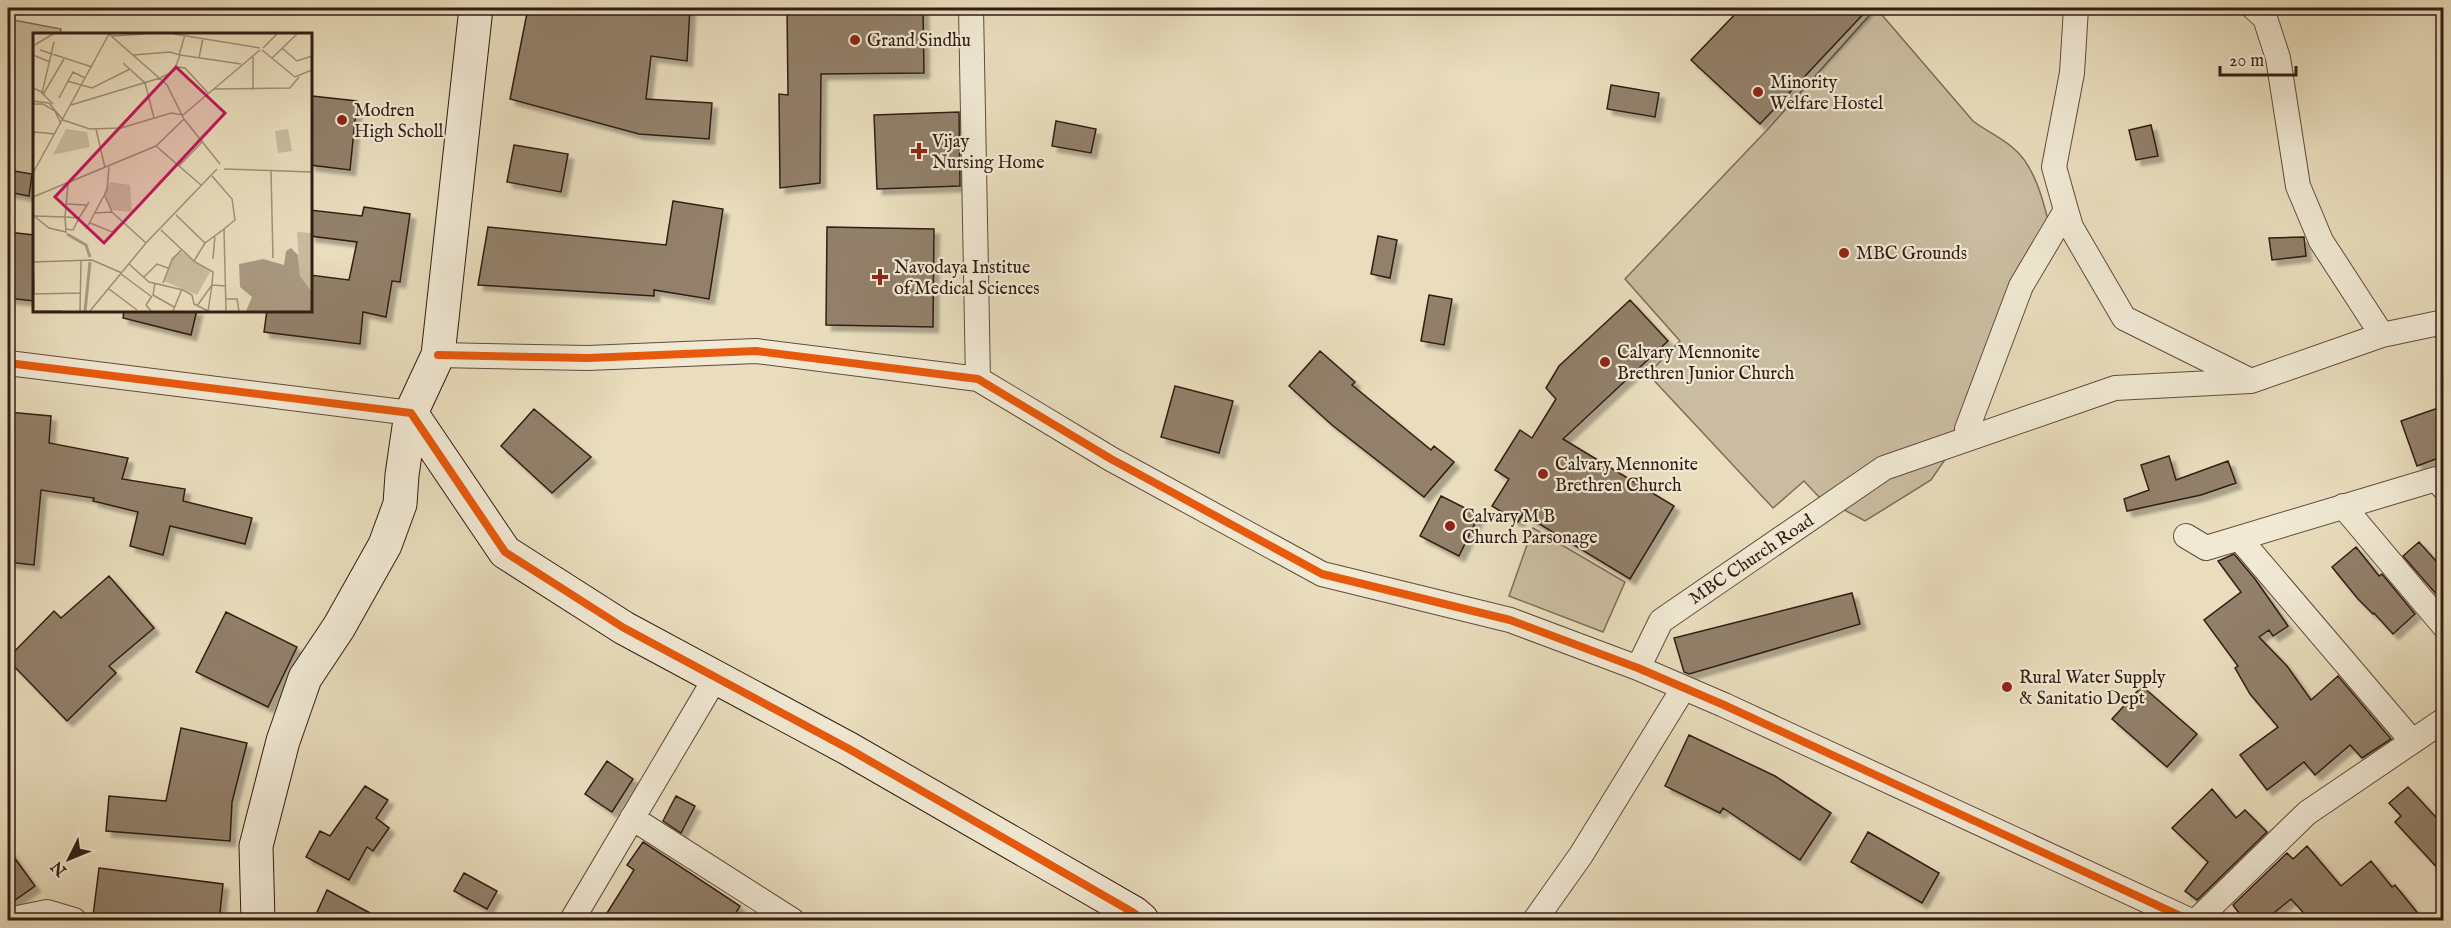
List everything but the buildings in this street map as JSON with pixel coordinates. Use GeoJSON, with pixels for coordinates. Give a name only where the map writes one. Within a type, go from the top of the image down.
{"type":"FeatureCollection","features":[{"type":"Feature","properties":{"kind":"street"},"geometry":{"type":"LineString","coordinates":[[258,921],[256,846],[283,741],[305,678],[339,627],[385,545],[400,504],[411,413],[438,355],[476,8]]}},
{"type":"Feature","properties":{"kind":"street"},"geometry":{"type":"LineString","coordinates":[[971,8],[978,379]]}},
{"type":"Feature","properties":{"kind":"street"},"geometry":{"type":"LineString","coordinates":[[2076,8],[2072,73],[2054,167],[2071,227],[2124,318],[2251,381]]}},
{"type":"Feature","properties":{"kind":"street"},"geometry":{"type":"LineString","coordinates":[[2254,8],[2265,18],[2277,58],[2298,186],[2321,241],[2382,335]]}},
{"type":"Feature","properties":{"kind":"street"},"geometry":{"type":"LineString","coordinates":[[1967,429],[2021,286],[2066,210]]}},
{"type":"Feature","properties":{"kind":"street","name":"MBC Church Road"},"geometry":{"type":"LineString","coordinates":[[1638,668],[1661,621],[1884,468],[2115,388],[2251,381],[2382,335],[2444,322]]}},
{"type":"Feature","properties":{"kind":"street"},"geometry":{"type":"LineString","coordinates":[[438,355],[588,358],[756,351],[978,379],[1111,459],[1322,574],[1510,620],[1638,668],[1777,729],[2189,921]]}},
{"type":"Feature","properties":{"kind":"street"},"geometry":{"type":"LineString","coordinates":[[8,363],[411,413],[505,552],[624,628],[849,749],[1134,913],[1142,921]]}},
{"type":"Feature","properties":{"kind":"street"},"geometry":{"type":"LineString","coordinates":[[2186,536],[2206,548],[2343,506],[2441,481]]}},
{"type":"Feature","properties":{"kind":"street"},"geometry":{"type":"LineString","coordinates":[[2343,506],[2444,626]]}},
{"type":"Feature","properties":{"kind":"street"},"geometry":{"type":"LineString","coordinates":[[2239,538],[2412,741]]}},
{"type":"Feature","properties":{"kind":"street"},"geometry":{"type":"LineString","coordinates":[[572,921],[716,677]]}},
{"type":"Feature","properties":{"kind":"street"},"geometry":{"type":"LineString","coordinates":[[1534,921],[1581,855],[1683,689]]}},
{"type":"Feature","properties":{"kind":"street"},"geometry":{"type":"LineString","coordinates":[[2197,921],[2307,813],[2444,720]]}},
{"type":"Feature","properties":{"kind":"street"},"geometry":{"type":"LineString","coordinates":[[632,818],[792,921]]}},
{"type":"Feature","properties":{"kind":"street"},"geometry":{"type":"LineString","coordinates":[[8,920],[47,912],[74,921]]}},
{"type":"Feature","properties":{"kind":"shaded area","name":"MBC Grounds"},"geometry":{"type":"Polygon","coordinates":[[[1876,8],[1973,121],[2008,144],[2020,155],[2038,186],[2051,232],[1975,416],[1931,480],[1865,521],[1818,496],[1804,481],[1773,508],[1648,374],[1680,341],[1625,279],[1767,130],[1876,8]]]}},
{"type":"Feature","properties":{"kind":"shaded area"},"geometry":{"type":"Polygon","coordinates":[[[8,19],[61,29],[60,33],[33,33],[33,175],[8,170],[8,19]]]}},
{"type":"Feature","properties":{"kind":"shaded area"},"geometry":{"type":"Polygon","coordinates":[[[1533,528],[1625,582],[1603,632],[1509,596],[1533,528]]]}},
{"type":"Feature","properties":{"kind":"cycle path"},"geometry":{"type":"LineString","coordinates":[[438,355],[588,358],[756,351],[978,379],[1111,459],[1322,574],[1510,620],[1638,668],[1724,705],[2189,920]]}},
{"type":"Feature","properties":{"kind":"cycle path"},"geometry":{"type":"LineString","coordinates":[[8,363],[411,413],[505,552],[624,628],[849,749],[1134,913],[1142,920]]}},
{"type":"Feature","properties":{"kind":"place","name":"Grand Sindhu"},"geometry":{"type":"Point","coordinates":[855,40]}},
{"type":"Feature","properties":{"kind":"place","name":"Minority Welfare Hostel"},"geometry":{"type":"Point","coordinates":[1758,92]}},
{"type":"Feature","properties":{"kind":"place","name":"Modren High Scholl"},"geometry":{"type":"Point","coordinates":[342,120]}},
{"type":"Feature","properties":{"kind":"place","name":"Vijay Nursing Home"},"geometry":{"type":"Point","coordinates":[919,151]}},
{"type":"Feature","properties":{"kind":"place","name":"MBC Grounds"},"geometry":{"type":"Point","coordinates":[1844,253]}},
{"type":"Feature","properties":{"kind":"place","name":"Navodaya Institue of Medical Sciences"},"geometry":{"type":"Point","coordinates":[880,277]}},
{"type":"Feature","properties":{"kind":"place","name":"Calvary Mennonite Brethren Junior Church"},"geometry":{"type":"Point","coordinates":[1605,362]}},
{"type":"Feature","properties":{"kind":"place","name":"Calvary Mennonite Brethren Church"},"geometry":{"type":"Point","coordinates":[1543,474]}},
{"type":"Feature","properties":{"kind":"place","name":"Calvary M B Church Parsonage"},"geometry":{"type":"Point","coordinates":[1450,526]}},
{"type":"Feature","properties":{"kind":"place","name":"Rural Water Supply & Sanitatio Dept"},"geometry":{"type":"Point","coordinates":[2007,687]}}]}
